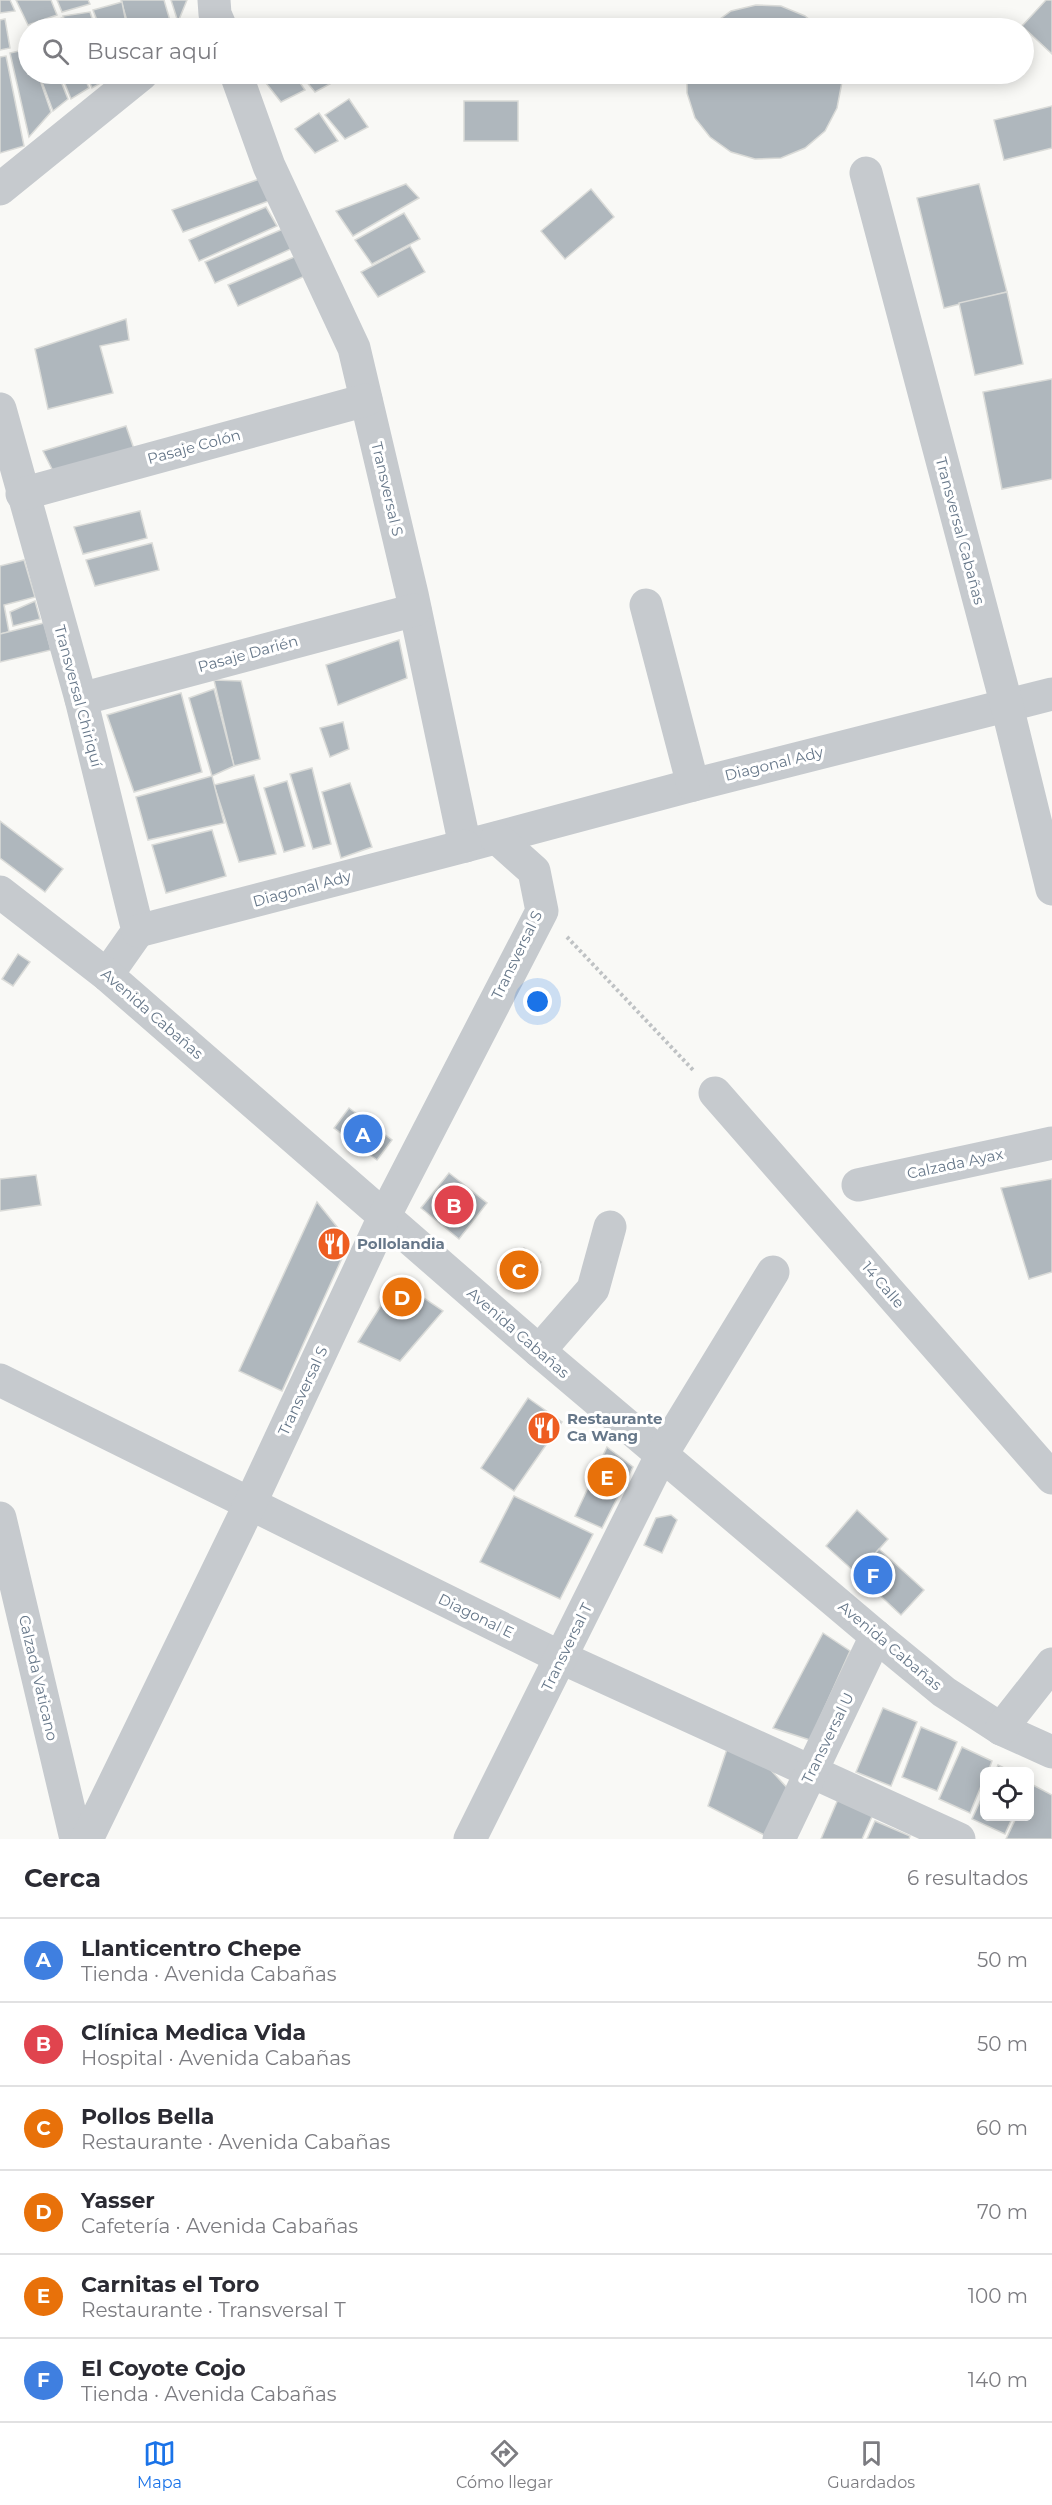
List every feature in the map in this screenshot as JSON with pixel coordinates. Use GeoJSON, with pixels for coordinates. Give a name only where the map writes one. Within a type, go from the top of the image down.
{"type":"FeatureCollection","features":[{"type":"Feature","properties":{"kind":"street"},"geometry":{"type":"LineString","coordinates":[[0,189],[130,84]]}},
{"type":"Feature","properties":{"kind":"street","name":"Transversal S"},"geometry":{"type":"LineString","coordinates":[[240,84],[269,166],[354,348],[415,610],[465,846]]}},
{"type":"Feature","properties":{"kind":"street","name":"Transversal Cabañas"},"geometry":{"type":"LineString","coordinates":[[866,173],[1007,706],[1052,889]]}},
{"type":"Feature","properties":{"kind":"street","name":"Pasaje Colón"},"geometry":{"type":"LineString","coordinates":[[22,494],[366,400]]}},
{"type":"Feature","properties":{"kind":"street","name":"Transversal Chiriquí"},"geometry":{"type":"LineString","coordinates":[[0,409],[81,699],[138,932]]}},
{"type":"Feature","properties":{"kind":"street"},"geometry":{"type":"LineString","coordinates":[[646,605],[693,785]]}},
{"type":"Feature","properties":{"kind":"street","name":"Pasaje Darién"},"geometry":{"type":"LineString","coordinates":[[81,699],[415,610]]}},
{"type":"Feature","properties":{"kind":"street","name":"Diagonal Ady"},"geometry":{"type":"LineString","coordinates":[[497,838],[693,785],[1052,694]]}},
{"type":"Feature","properties":{"kind":"street"},"geometry":{"type":"LineString","coordinates":[[465,846],[497,838]]}},
{"type":"Feature","properties":{"kind":"street","name":"Transversal S"},"geometry":{"type":"LineString","coordinates":[[87,1839],[250,1504],[384,1217],[542,911],[534,872],[497,838]]}},
{"type":"Feature","properties":{"kind":"street","name":"Diagonal Ady"},"geometry":{"type":"LineString","coordinates":[[138,932],[465,846]]}},
{"type":"Feature","properties":{"kind":"street","name":"Avenida Cabañas"},"geometry":{"type":"LineString","coordinates":[[0,892],[107,975],[539,1352],[944,1692],[1001,1729],[1052,1752]]}},
{"type":"Feature","properties":{"kind":"street"},"geometry":{"type":"LineString","coordinates":[[107,975],[138,932]]}},
{"type":"Feature","properties":{"kind":"street","name":"14 Calle"},"geometry":{"type":"LineString","coordinates":[[715,1093],[1052,1478]]}},
{"type":"Feature","properties":{"kind":"street","name":"Calzada Ayax"},"geometry":{"type":"LineString","coordinates":[[858,1185],[1052,1143]]}},
{"type":"Feature","properties":{"kind":"street"},"geometry":{"type":"LineString","coordinates":[[539,1352],[593,1288],[610,1227]]}},
{"type":"Feature","properties":{"kind":"street","name":"Transversal T"},"geometry":{"type":"LineString","coordinates":[[470,1839],[662,1454],[773,1272]]}},
{"type":"Feature","properties":{"kind":"street","name":"Diagonal E"},"geometry":{"type":"LineString","coordinates":[[0,1380],[562,1658],[958,1839]]}},
{"type":"Feature","properties":{"kind":"street","name":"Calzada Vaticano"},"geometry":{"type":"LineString","coordinates":[[0,1518],[76,1839]]}},
{"type":"Feature","properties":{"kind":"street","name":"Transversal U"},"geometry":{"type":"LineString","coordinates":[[779,1839],[876,1636]]}},
{"type":"Feature","properties":{"kind":"street"},"geometry":{"type":"LineString","coordinates":[[1001,1729],[1052,1664]]}},
{"type":"Feature","properties":{"kind":"path"},"geometry":{"type":"LineString","coordinates":[[542,911],[715,1093]]}},
{"type":"Feature","properties":{"kind":"building"},"geometry":{"type":"Polygon","coordinates":[[[0,0],[10,0],[15,11],[0,13],[0,0]]]}},
{"type":"Feature","properties":{"kind":"building"},"geometry":{"type":"Polygon","coordinates":[[[16,0],[51,0],[57,15],[48,18],[25,18],[16,0]]]}},
{"type":"Feature","properties":{"kind":"building"},"geometry":{"type":"Polygon","coordinates":[[[57,0],[88,0],[90,4],[62,12],[57,0]]]}},
{"type":"Feature","properties":{"kind":"building"},"geometry":{"type":"Polygon","coordinates":[[[121,0],[164,0],[169,18],[126,18],[121,0]]]}},
{"type":"Feature","properties":{"kind":"building"},"geometry":{"type":"Polygon","coordinates":[[[171,0],[187,0],[180,18],[177,18],[171,0]]]}},
{"type":"Feature","properties":{"kind":"building"},"geometry":{"type":"Polygon","coordinates":[[[1046,0],[1052,0],[1052,54],[1034,37],[1034,18],[1029,18],[1046,0]]]}},
{"type":"Feature","properties":{"kind":"building"},"geometry":{"type":"Polygon","coordinates":[[[122,2],[125,18],[96,18],[93,10],[122,2]]]}},
{"type":"Feature","properties":{"kind":"building"},"geometry":{"type":"Polygon","coordinates":[[[756,5],[781,6],[807,18],[722,18],[731,11],[756,5]]]}},
{"type":"Feature","properties":{"kind":"building"},"geometry":{"type":"Polygon","coordinates":[[[90,12],[92,18],[64,18],[63,16],[90,12]]]}},
{"type":"Feature","properties":{"kind":"building"},"geometry":{"type":"Polygon","coordinates":[[[5,19],[10,48],[0,50],[0,20],[5,19]]]}},
{"type":"Feature","properties":{"kind":"building"},"geometry":{"type":"Polygon","coordinates":[[[18,51],[18,84],[41,84],[51,112],[29,137],[10,53],[18,51]]]}},
{"type":"Feature","properties":{"kind":"building"},"geometry":{"type":"Polygon","coordinates":[[[6,56],[24,146],[0,153],[0,57],[6,56]]]}},
{"type":"Feature","properties":{"kind":"building"},"geometry":{"type":"Polygon","coordinates":[[[43,84],[62,84],[68,99],[53,111],[43,84]]]}},
{"type":"Feature","properties":{"kind":"building"},"geometry":{"type":"Polygon","coordinates":[[[65,84],[87,84],[89,88],[71,99],[65,84]]]}},
{"type":"Feature","properties":{"kind":"building"},"geometry":{"type":"Polygon","coordinates":[[[267,84],[301,84],[305,90],[281,102],[267,84]]]}},
{"type":"Feature","properties":{"kind":"building"},"geometry":{"type":"Polygon","coordinates":[[[308,84],[330,84],[315,92],[308,84]]]}},
{"type":"Feature","properties":{"kind":"building"},"geometry":{"type":"Polygon","coordinates":[[[687,84],[842,84],[837,108],[825,131],[805,148],[781,158],[755,159],[731,152],[710,137],[695,118],[687,93],[687,84]]]}},
{"type":"Feature","properties":{"kind":"building"},"geometry":{"type":"Polygon","coordinates":[[[349,99],[368,127],[345,139],[325,115],[349,99]]]}},
{"type":"Feature","properties":{"kind":"building"},"geometry":{"type":"Polygon","coordinates":[[[464,101],[518,101],[518,141],[464,141],[464,101]]]}},
{"type":"Feature","properties":{"kind":"building"},"geometry":{"type":"Polygon","coordinates":[[[1052,106],[1052,148],[1004,160],[994,120],[1052,106]]]}},
{"type":"Feature","properties":{"kind":"building"},"geometry":{"type":"Polygon","coordinates":[[[319,113],[338,141],[315,153],[295,129],[319,113]]]}},
{"type":"Feature","properties":{"kind":"building"},"geometry":{"type":"Polygon","coordinates":[[[262,178],[271,200],[183,232],[172,210],[262,178]]]}},
{"type":"Feature","properties":{"kind":"building"},"geometry":{"type":"Polygon","coordinates":[[[406,184],[419,198],[353,236],[336,211],[406,184]]]}},
{"type":"Feature","properties":{"kind":"building"},"geometry":{"type":"Polygon","coordinates":[[[979,184],[1007,292],[944,308],[917,198],[979,184]]]}},
{"type":"Feature","properties":{"kind":"building"},"geometry":{"type":"Polygon","coordinates":[[[591,189],[614,217],[565,259],[541,231],[591,189]]]}},
{"type":"Feature","properties":{"kind":"building"},"geometry":{"type":"Polygon","coordinates":[[[266,207],[277,226],[199,261],[189,240],[266,207]]]}},
{"type":"Feature","properties":{"kind":"building"},"geometry":{"type":"Polygon","coordinates":[[[404,213],[420,239],[372,264],[355,240],[404,213]]]}},
{"type":"Feature","properties":{"kind":"building"},"geometry":{"type":"Polygon","coordinates":[[[283,229],[293,248],[215,283],[205,262],[283,229]]]}},
{"type":"Feature","properties":{"kind":"building"},"geometry":{"type":"Polygon","coordinates":[[[410,246],[425,272],[378,297],[361,272],[410,246]]]}},
{"type":"Feature","properties":{"kind":"building"},"geometry":{"type":"Polygon","coordinates":[[[306,252],[316,271],[238,306],[228,285],[306,252]]]}},
{"type":"Feature","properties":{"kind":"building"},"geometry":{"type":"Polygon","coordinates":[[[1007,292],[1023,364],[975,375],[959,303],[1007,292]]]}},
{"type":"Feature","properties":{"kind":"building"},"geometry":{"type":"Polygon","coordinates":[[[126,319],[129,340],[100,346],[113,393],[48,409],[35,349],[126,319]]]}},
{"type":"Feature","properties":{"kind":"building"},"geometry":{"type":"Polygon","coordinates":[[[1052,379],[1052,479],[1002,489],[983,392],[1052,379]]]}},
{"type":"Feature","properties":{"kind":"building"},"geometry":{"type":"Polygon","coordinates":[[[126,426],[134,449],[54,473],[43,451],[126,426]]]}},
{"type":"Feature","properties":{"kind":"building"},"geometry":{"type":"Polygon","coordinates":[[[140,511],[147,538],[83,554],[74,527],[140,511]]]}},
{"type":"Feature","properties":{"kind":"building"},"geometry":{"type":"Polygon","coordinates":[[[152,543],[159,570],[95,586],[86,560],[152,543]]]}},
{"type":"Feature","properties":{"kind":"building"},"geometry":{"type":"Polygon","coordinates":[[[24,560],[35,597],[4,605],[9,632],[0,634],[0,566],[24,560]]]}},
{"type":"Feature","properties":{"kind":"building"},"geometry":{"type":"Polygon","coordinates":[[[35,601],[40,619],[13,626],[10,612],[35,601]]]}},
{"type":"Feature","properties":{"kind":"building"},"geometry":{"type":"Polygon","coordinates":[[[44,623],[51,650],[0,662],[0,634],[44,623]]]}},
{"type":"Feature","properties":{"kind":"building"},"geometry":{"type":"Polygon","coordinates":[[[399,640],[407,678],[338,705],[326,665],[399,640]]]}},
{"type":"Feature","properties":{"kind":"building"},"geometry":{"type":"Polygon","coordinates":[[[214,680],[241,681],[260,759],[234,766],[214,680]]]}},
{"type":"Feature","properties":{"kind":"building"},"geometry":{"type":"Polygon","coordinates":[[[214,689],[234,766],[212,776],[189,698],[214,689]]]}},
{"type":"Feature","properties":{"kind":"building"},"geometry":{"type":"Polygon","coordinates":[[[181,693],[202,772],[134,792],[107,715],[181,693]]]}},
{"type":"Feature","properties":{"kind":"building"},"geometry":{"type":"Polygon","coordinates":[[[343,722],[349,749],[330,757],[320,728],[343,722]]]}},
{"type":"Feature","properties":{"kind":"building"},"geometry":{"type":"Polygon","coordinates":[[[312,768],[331,844],[313,849],[290,774],[312,768]]]}},
{"type":"Feature","properties":{"kind":"building"},"geometry":{"type":"Polygon","coordinates":[[[254,775],[276,854],[239,862],[214,785],[254,775]]]}},
{"type":"Feature","properties":{"kind":"building"},"geometry":{"type":"Polygon","coordinates":[[[212,776],[224,823],[148,840],[136,797],[212,776]]]}},
{"type":"Feature","properties":{"kind":"building"},"geometry":{"type":"Polygon","coordinates":[[[287,781],[305,846],[284,852],[264,788],[287,781]]]}},
{"type":"Feature","properties":{"kind":"building"},"geometry":{"type":"Polygon","coordinates":[[[350,783],[372,847],[341,858],[322,792],[350,783]]]}},
{"type":"Feature","properties":{"kind":"building"},"geometry":{"type":"Polygon","coordinates":[[[0,821],[63,869],[45,892],[0,858],[0,821]]]}},
{"type":"Feature","properties":{"kind":"building"},"geometry":{"type":"Polygon","coordinates":[[[212,830],[226,876],[166,893],[152,845],[212,830]]]}},
{"type":"Feature","properties":{"kind":"building"},"geometry":{"type":"Polygon","coordinates":[[[18,954],[30,962],[13,986],[2,979],[18,954]]]}},
{"type":"Feature","properties":{"kind":"building"},"geometry":{"type":"Polygon","coordinates":[[[349,1108],[392,1140],[377,1160],[334,1128],[349,1108]]]}},
{"type":"Feature","properties":{"kind":"building"},"geometry":{"type":"Polygon","coordinates":[[[449,1173],[487,1203],[459,1239],[421,1208],[449,1173]]]}},
{"type":"Feature","properties":{"kind":"building"},"geometry":{"type":"Polygon","coordinates":[[[36,1175],[41,1205],[0,1211],[0,1179],[36,1175]]]}},
{"type":"Feature","properties":{"kind":"building"},"geometry":{"type":"Polygon","coordinates":[[[1052,1179],[1052,1272],[1029,1279],[1001,1188],[1052,1179]]]}},
{"type":"Feature","properties":{"kind":"building"},"geometry":{"type":"Polygon","coordinates":[[[317,1202],[342,1233],[343,1256],[282,1391],[239,1371],[317,1202]]]}},
{"type":"Feature","properties":{"kind":"building"},"geometry":{"type":"Polygon","coordinates":[[[524,1248],[541,1262],[514,1292],[498,1277],[524,1248]]]}},
{"type":"Feature","properties":{"kind":"building"},"geometry":{"type":"Polygon","coordinates":[[[394,1285],[406,1286],[443,1311],[400,1361],[358,1342],[394,1285]]]}},
{"type":"Feature","properties":{"kind":"building"},"geometry":{"type":"Polygon","coordinates":[[[528,1398],[562,1422],[514,1491],[481,1468],[528,1398]]]}},
{"type":"Feature","properties":{"kind":"building"},"geometry":{"type":"Polygon","coordinates":[[[607,1447],[633,1467],[602,1528],[575,1516],[607,1447]]]}},
{"type":"Feature","properties":{"kind":"building"},"geometry":{"type":"Polygon","coordinates":[[[514,1496],[593,1534],[560,1599],[480,1562],[514,1496]]]}},
{"type":"Feature","properties":{"kind":"building"},"geometry":{"type":"Polygon","coordinates":[[[857,1510],[888,1539],[857,1574],[826,1546],[857,1510]]]}},
{"type":"Feature","properties":{"kind":"building"},"geometry":{"type":"Polygon","coordinates":[[[671,1515],[677,1520],[662,1553],[644,1545],[656,1518],[671,1515]]]}},
{"type":"Feature","properties":{"kind":"building"},"geometry":{"type":"Polygon","coordinates":[[[879,1549],[924,1590],[901,1615],[857,1574],[879,1549]]]}},
{"type":"Feature","properties":{"kind":"building"},"geometry":{"type":"Polygon","coordinates":[[[823,1633],[850,1651],[810,1740],[773,1728],[823,1633]]]}},
{"type":"Feature","properties":{"kind":"building"},"geometry":{"type":"Polygon","coordinates":[[[883,1708],[917,1722],[891,1786],[856,1772],[883,1708]]]}},
{"type":"Feature","properties":{"kind":"building"},"geometry":{"type":"Polygon","coordinates":[[[921,1727],[957,1742],[937,1791],[902,1777],[921,1727]]]}},
{"type":"Feature","properties":{"kind":"building"},"geometry":{"type":"Polygon","coordinates":[[[962,1747],[992,1761],[990,1767],[980,1767],[980,1789],[970,1813],[939,1799],[962,1747]]]}},
{"type":"Feature","properties":{"kind":"building"},"geometry":{"type":"Polygon","coordinates":[[[727,1749],[769,1768],[789,1790],[768,1837],[708,1806],[727,1749]]]}},
{"type":"Feature","properties":{"kind":"building"},"geometry":{"type":"Polygon","coordinates":[[[1034,1786],[1052,1795],[1052,1839],[1006,1839],[1015,1821],[1034,1821],[1034,1786]]]}},
{"type":"Feature","properties":{"kind":"building"},"geometry":{"type":"Polygon","coordinates":[[[839,1797],[874,1812],[862,1839],[821,1839],[839,1797]]]}},
{"type":"Feature","properties":{"kind":"building"},"geometry":{"type":"Polygon","coordinates":[[[980,1802],[980,1821],[1011,1821],[1005,1834],[972,1819],[980,1802]]]}},
{"type":"Feature","properties":{"kind":"building"},"geometry":{"type":"Polygon","coordinates":[[[875,1821],[910,1836],[909,1839],[867,1839],[875,1821]]]}},
{"type":"Feature","properties":{"kind":"place","name":"Llanticentro Chepe"},"geometry":{"type":"Point","coordinates":[363,1134]}},
{"type":"Feature","properties":{"kind":"place","name":"Clínica Medica Vida"},"geometry":{"type":"Point","coordinates":[454,1205]}},
{"type":"Feature","properties":{"kind":"place","name":"Pollolandia"},"geometry":{"type":"Point","coordinates":[334,1244]}},
{"type":"Feature","properties":{"kind":"place","name":"Pollos Bella"},"geometry":{"type":"Point","coordinates":[519,1270]}},
{"type":"Feature","properties":{"kind":"place","name":"Yasser"},"geometry":{"type":"Point","coordinates":[402,1297]}},
{"type":"Feature","properties":{"kind":"place","name":"Restaurante Ca Wang"},"geometry":{"type":"Point","coordinates":[544,1428]}},
{"type":"Feature","properties":{"kind":"place","name":"Carnitas el Toro"},"geometry":{"type":"Point","coordinates":[607,1477]}},
{"type":"Feature","properties":{"kind":"place","name":"El Coyote Cojo"},"geometry":{"type":"Point","coordinates":[873,1575]}}]}
